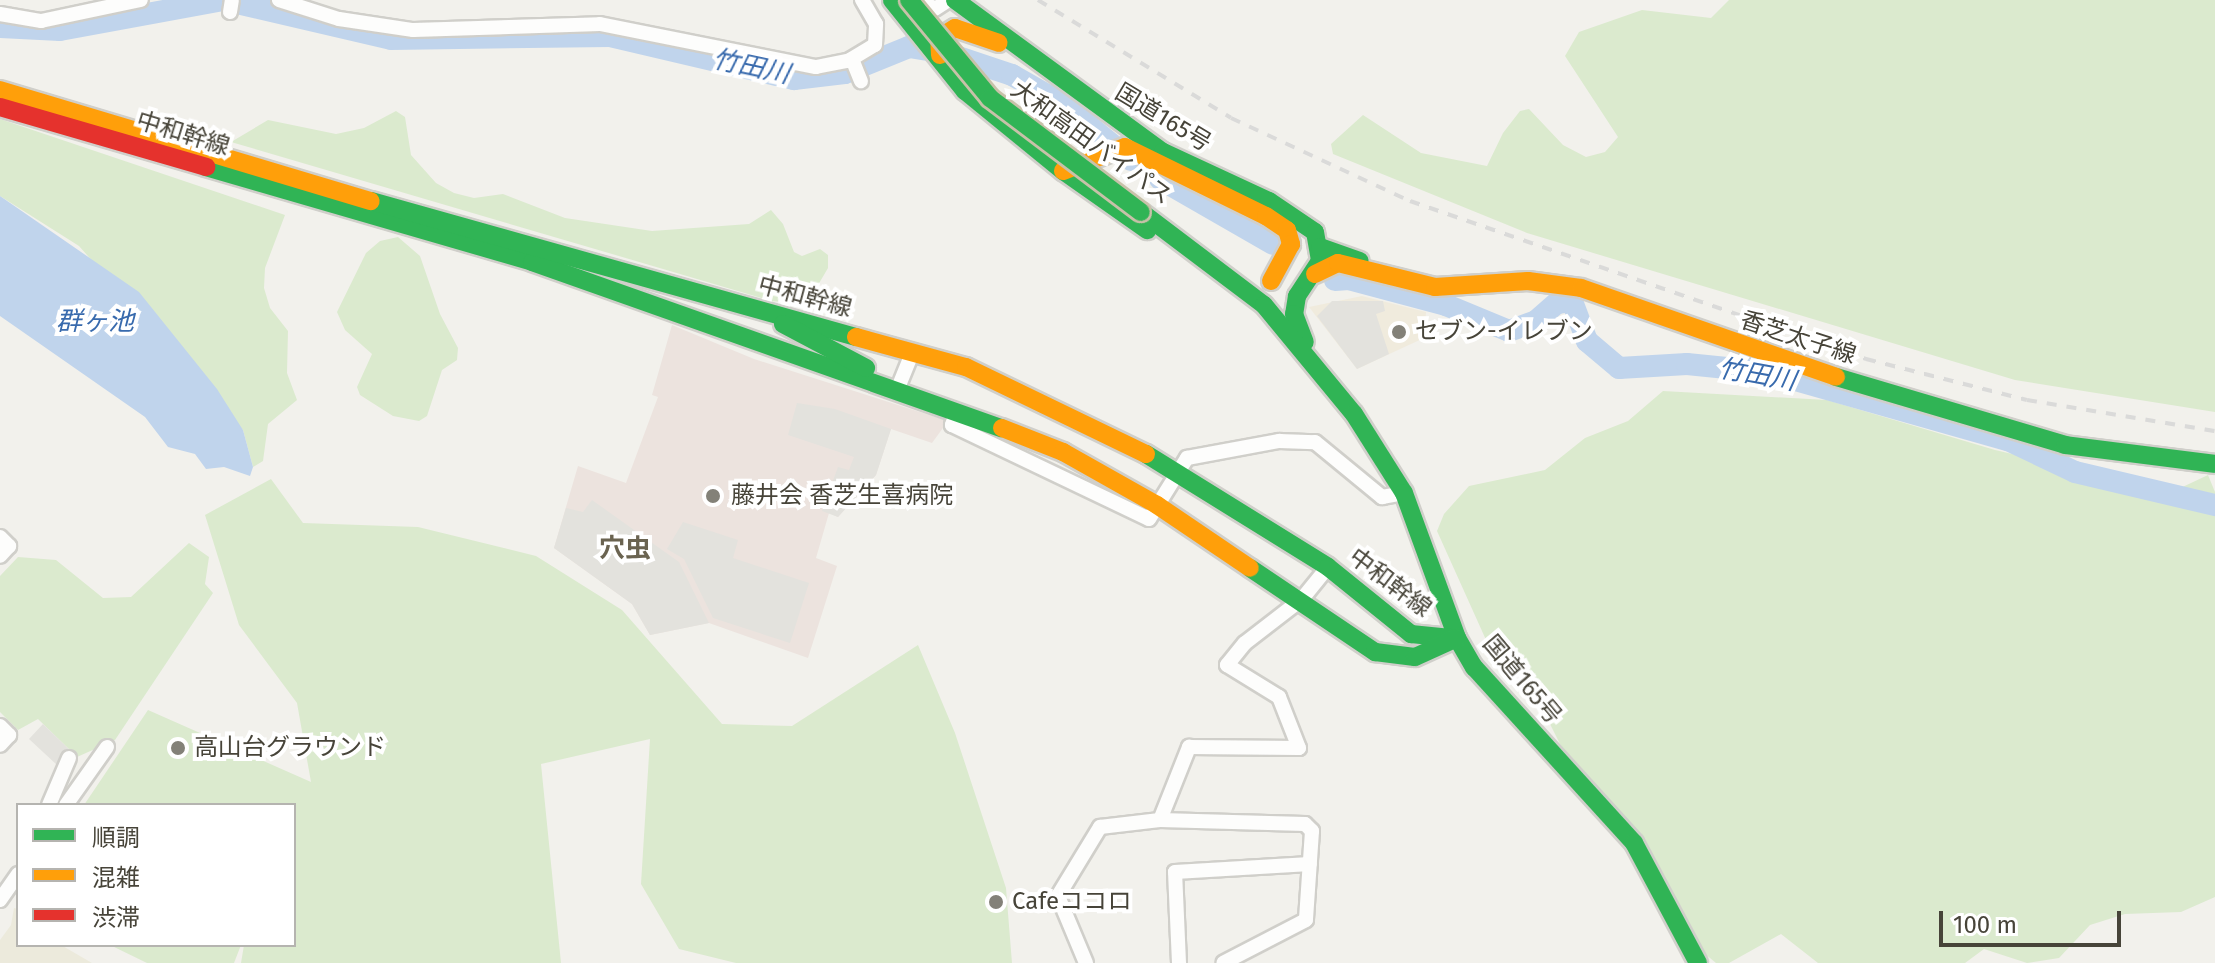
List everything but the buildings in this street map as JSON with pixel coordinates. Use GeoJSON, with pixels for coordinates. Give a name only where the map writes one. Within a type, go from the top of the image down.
{"type":"FeatureCollection","features":[{"type":"Feature","properties":{"kind":"main road","name":"国道165号"},"geometry":{"type":"LineString","coordinates":[[892,0],[943,65],[1005,127],[1225,286],[1317,366]]}},
{"type":"Feature","properties":{"kind":"main road","name":"大和高田バイパス"},"geometry":{"type":"LineString","coordinates":[[909,0],[990,98],[1141,212],[1176,234],[1264,305]]}},
{"type":"Feature","properties":{"kind":"main road","name":"国道165号"},"geometry":{"type":"LineString","coordinates":[[952,0],[1056,69],[1100,110],[1163,152],[1269,201],[1315,232],[1320,247]]}},
{"type":"Feature","properties":{"kind":"main road"},"geometry":{"type":"LineString","coordinates":[[943,65],[939,38],[955,28],[967,30],[999,43],[1100,110]]}},
{"type":"Feature","properties":{"kind":"main road","name":"中和幹線"},"geometry":{"type":"LineString","coordinates":[[0,90],[562,258],[966,367],[1037,398],[1179,470],[1328,567],[1411,634],[1426,639],[1457,638]]}},
{"type":"Feature","properties":{"kind":"main road","name":"中和幹線"},"geometry":{"type":"LineString","coordinates":[[0,107],[532,262],[898,388],[1063,452],[1157,505],[1302,599],[1359,642],[1395,657],[1415,657],[1457,638]]}},
{"type":"Feature","properties":{"kind":"main road"},"geometry":{"type":"LineString","coordinates":[[1063,171],[1117,148],[1287,230],[1288,256],[1271,281]]}},
{"type":"Feature","properties":{"kind":"main road"},"geometry":{"type":"LineString","coordinates":[[1176,234],[1207,247],[1250,280],[1271,281],[1320,247]]}},
{"type":"Feature","properties":{"kind":"main road"},"geometry":{"type":"LineString","coordinates":[[1225,286],[1248,302],[1264,305],[1297,296],[1315,274],[1320,247]]}},
{"type":"Feature","properties":{"kind":"main road","name":"香芝太子線"},"geometry":{"type":"LineString","coordinates":[[1320,247],[1349,253],[1369,268]]}},
{"type":"Feature","properties":{"kind":"main road","name":"香芝太子線"},"geometry":{"type":"LineString","coordinates":[[1315,274],[1338,263],[1369,268],[1435,287],[1528,281],[1581,288],[1811,369],[2065,445],[2215,464]]}},
{"type":"Feature","properties":{"kind":"main road","name":"国道165号"},"geometry":{"type":"LineString","coordinates":[[1297,296],[1298,330],[1317,366]]}},
{"type":"Feature","properties":{"kind":"main road","name":"国道165号"},"geometry":{"type":"LineString","coordinates":[[1264,305],[1317,366],[1404,493],[1457,638],[1502,699],[1634,843],[1662,887],[1698,963]]}},
{"type":"Feature","properties":{"kind":"main road"},"geometry":{"type":"LineString","coordinates":[[755,309],[892,379],[898,388]]}},
{"type":"Feature","properties":{"kind":"street"},"geometry":{"type":"LineString","coordinates":[[0,14],[56,20],[141,0]]}},
{"type":"Feature","properties":{"kind":"street"},"geometry":{"type":"LineString","coordinates":[[279,0],[376,26],[600,24],[801,65],[852,59],[875,45],[878,33],[862,0]]}},
{"type":"Feature","properties":{"kind":"street"},"geometry":{"type":"LineString","coordinates":[[919,0],[935,9],[952,0]]}},
{"type":"Feature","properties":{"kind":"street"},"geometry":{"type":"LineString","coordinates":[[852,59],[861,81]]}},
{"type":"Feature","properties":{"kind":"street"},"geometry":{"type":"LineString","coordinates":[[898,388],[913,351]]}},
{"type":"Feature","properties":{"kind":"street"},"geometry":{"type":"LineString","coordinates":[[1157,505],[1187,458],[1226,449],[1315,442],[1382,497],[1404,493]]}},
{"type":"Feature","properties":{"kind":"street"},"geometry":{"type":"LineString","coordinates":[[0,537],[9,546],[0,556]]}},
{"type":"Feature","properties":{"kind":"street"},"geometry":{"type":"LineString","coordinates":[[1160,820],[1189,747],[1299,748],[1279,697],[1227,665],[1245,643],[1302,599],[1328,567]]}},
{"type":"Feature","properties":{"kind":"street"},"geometry":{"type":"LineString","coordinates":[[0,726],[9,735],[0,745]]}},
{"type":"Feature","properties":{"kind":"street"},"geometry":{"type":"LineString","coordinates":[[67,803],[107,747]]}},
{"type":"Feature","properties":{"kind":"street"},"geometry":{"type":"LineString","coordinates":[[50,803],[69,758]]}},
{"type":"Feature","properties":{"kind":"street"},"geometry":{"type":"LineString","coordinates":[[1086,963],[1058,896],[1100,827],[1160,820],[1305,824],[1312,831],[1302,926],[1223,963]]}},
{"type":"Feature","properties":{"kind":"street"},"geometry":{"type":"LineString","coordinates":[[1179,963],[1175,872],[1310,864]]}},
{"type":"Feature","properties":{"kind":"street"},"geometry":{"type":"LineString","coordinates":[[0,900],[16,877]]}},
{"type":"Feature","properties":{"kind":"shaded area"},"geometry":{"type":"Polygon","coordinates":[[[1362,296],[1426,312],[1424,338],[1357,369],[1309,307],[1362,296]]]}},
{"type":"Feature","properties":{"kind":"shaded area"},"geometry":{"type":"Polygon","coordinates":[[[1332,301],[1383,301],[1385,311],[1376,314],[1389,354],[1357,369],[1317,316],[1332,301]]]}},
{"type":"Feature","properties":{"kind":"shaded area","name":"藤井会 香芝生喜病院"},"geometry":{"type":"Polygon","coordinates":[[[672,325],[754,359],[948,421],[932,443],[891,429],[876,475],[838,517],[829,513],[816,558],[837,566],[808,658],[709,623],[650,635],[632,604],[554,548],[578,466],[626,483],[658,397],[652,395],[672,325]]]}},
{"type":"Feature","properties":{"kind":"shaded area"},"geometry":{"type":"Polygon","coordinates":[[[797,403],[835,409],[891,429],[876,475],[838,517],[822,511],[838,467],[849,470],[854,457],[788,435],[797,403]]]}},
{"type":"Feature","properties":{"kind":"shaded area"},"geometry":{"type":"Polygon","coordinates":[[[592,500],[679,562],[709,623],[650,635],[632,604],[554,548],[566,508],[583,512],[592,500]]]}},
{"type":"Feature","properties":{"kind":"shaded area"},"geometry":{"type":"Polygon","coordinates":[[[683,522],[738,540],[733,558],[809,583],[790,643],[713,618],[684,559],[667,549],[683,522]]]}},
{"type":"Feature","properties":{"kind":"shaded area"},"geometry":{"type":"Polygon","coordinates":[[[43,724],[77,757],[62,781],[55,773],[57,765],[29,739],[43,724]]]}},
{"type":"Feature","properties":{"kind":"shaded area"},"geometry":{"type":"Polygon","coordinates":[[[14,908],[16,947],[64,947],[92,963],[0,963],[0,940],[11,925],[14,908]]]}},
{"type":"Feature","properties":{"kind":"green space"},"geometry":{"type":"Polygon","coordinates":[[[1729,0],[2215,0],[2215,412],[2015,380],[1527,233],[1333,154],[1331,144],[1363,115],[1421,153],[1487,166],[1503,133],[1520,111],[1529,109],[1563,145],[1586,157],[1605,152],[1618,137],[1565,56],[1579,32],[1642,10],[1711,18],[1729,0]]]}},
{"type":"Feature","properties":{"kind":"green space"},"geometry":{"type":"Polygon","coordinates":[[[396,111],[405,117],[411,155],[436,183],[454,193],[474,198],[503,194],[565,218],[652,231],[749,224],[771,210],[783,224],[794,252],[802,256],[820,249],[828,255],[828,268],[811,297],[791,303],[772,301],[231,142],[268,120],[336,134],[364,128],[396,111]]]}},
{"type":"Feature","properties":{"kind":"green space"},"geometry":{"type":"Polygon","coordinates":[[[0,119],[285,215],[265,268],[264,288],[270,308],[288,331],[287,373],[297,400],[268,424],[263,461],[253,467],[243,430],[79,246],[0,196],[0,119]]]}},
{"type":"Feature","properties":{"kind":"green space"},"geometry":{"type":"Polygon","coordinates":[[[398,237],[420,256],[440,314],[458,348],[457,360],[442,370],[427,416],[419,421],[393,416],[360,395],[357,387],[372,354],[345,330],[337,312],[366,253],[380,241],[398,237]]]}},
{"type":"Feature","properties":{"kind":"green space"},"geometry":{"type":"Polygon","coordinates":[[[1663,391],[1827,400],[1995,450],[2174,491],[2208,475],[2215,492],[2215,897],[2181,912],[2125,914],[2090,925],[2059,958],[2027,963],[1984,949],[1965,963],[1818,963],[1781,934],[1729,963],[1716,963],[1704,953],[1564,752],[1532,688],[1491,651],[1437,531],[1444,514],[1469,486],[1545,470],[1585,438],[1628,421],[1663,391]]]}},
{"type":"Feature","properties":{"kind":"green space"},"geometry":{"type":"Polygon","coordinates":[[[271,479],[303,523],[418,527],[536,556],[622,610],[722,724],[792,726],[918,645],[955,733],[1006,888],[1012,963],[736,963],[679,949],[641,884],[650,739],[541,764],[561,963],[241,963],[244,947],[296,947],[296,803],[85,803],[148,710],[311,782],[297,703],[239,625],[205,515],[271,479]]]}},
{"type":"Feature","properties":{"kind":"green space"},"geometry":{"type":"Polygon","coordinates":[[[189,543],[209,557],[205,584],[213,593],[115,740],[77,757],[38,719],[18,730],[0,712],[0,576],[18,557],[56,560],[103,598],[131,597],[189,543]]]}},
{"type":"Feature","properties":{"kind":"green space"},"geometry":{"type":"Polygon","coordinates":[[[114,947],[240,947],[234,963],[147,963],[114,947]]]}},
{"type":"Feature","properties":{"kind":"water","name":"群ヶ池"},"geometry":{"type":"Polygon","coordinates":[[[0,196],[139,292],[217,389],[243,430],[253,467],[250,476],[224,467],[206,469],[195,454],[168,447],[145,417],[0,316],[0,196]]]}},
{"type":"Feature","properties":{"kind":"waterway","name":"竹田川"},"geometry":{"type":"LineString","coordinates":[[0,27],[60,30],[223,0]]}},
{"type":"Feature","properties":{"kind":"waterway","name":"竹田川"},"geometry":{"type":"LineString","coordinates":[[224,0],[391,39],[610,36],[794,79],[845,73],[909,47],[946,53],[1012,75],[1061,103],[1131,160]]}},
{"type":"Feature","properties":{"kind":"waterway","name":"竹田川"},"geometry":{"type":"LineString","coordinates":[[1160,179],[1273,244]]}},
{"type":"Feature","properties":{"kind":"waterway","name":"竹田川"},"geometry":{"type":"LineString","coordinates":[[1335,280],[1349,279],[1446,305],[1509,331],[1536,321],[1557,303],[1572,301],[1587,341],[1619,368],[1687,364],[1767,372],[2008,440],[2075,472],[2215,505]]}},
{"type":"Feature","properties":{"kind":"railway"},"geometry":{"type":"LineString","coordinates":[[1038,0],[1231,118],[1410,201],[1866,359],[2027,400],[2215,431]]}},
{"type":"Feature","properties":{"kind":"traffic: fast"},"geometry":{"type":"LineString","coordinates":[[892,0],[965,91],[1063,171],[1147,230]]}},
{"type":"Feature","properties":{"kind":"traffic: fast"},"geometry":{"type":"LineString","coordinates":[[909,0],[990,98],[1141,212]]}},
{"type":"Feature","properties":{"kind":"traffic: fast"},"geometry":{"type":"LineString","coordinates":[[955,0],[1163,152],[1269,201],[1315,232],[1320,261],[1297,296],[1294,314],[1305,342]]}},
{"type":"Feature","properties":{"kind":"traffic: fast"},"geometry":{"type":"LineString","coordinates":[[206,167],[532,262],[1002,428]]}},
{"type":"Feature","properties":{"kind":"traffic: fast"},"geometry":{"type":"LineString","coordinates":[[371,201],[856,337]]}},
{"type":"Feature","properties":{"kind":"traffic: fast"},"geometry":{"type":"LineString","coordinates":[[1141,212],[1264,305],[1354,414],[1404,493],[1457,638],[1474,667],[1634,843],[1698,963]]}},
{"type":"Feature","properties":{"kind":"traffic: fast"},"geometry":{"type":"LineString","coordinates":[[1320,247],[1360,261]]}},
{"type":"Feature","properties":{"kind":"traffic: fast"},"geometry":{"type":"LineString","coordinates":[[783,324],[866,368]]}},
{"type":"Feature","properties":{"kind":"traffic: fast"},"geometry":{"type":"LineString","coordinates":[[1836,377],[2065,445],[2215,464]]}},
{"type":"Feature","properties":{"kind":"traffic: fast"},"geometry":{"type":"LineString","coordinates":[[1146,454],[1328,567],[1411,634],[1451,638]]}},
{"type":"Feature","properties":{"kind":"traffic: fast"},"geometry":{"type":"LineString","coordinates":[[1250,568],[1375,652],[1415,657],[1457,638]]}},
{"type":"Feature","properties":{"kind":"traffic: slow"},"geometry":{"type":"LineString","coordinates":[[940,55],[939,38],[955,28],[999,43]]}},
{"type":"Feature","properties":{"kind":"traffic: slow"},"geometry":{"type":"LineString","coordinates":[[0,90],[371,201]]}},
{"type":"Feature","properties":{"kind":"traffic: slow"},"geometry":{"type":"LineString","coordinates":[[1063,171],[1125,147],[1266,216],[1287,230],[1291,244],[1271,281]]}},
{"type":"Feature","properties":{"kind":"traffic: slow"},"geometry":{"type":"LineString","coordinates":[[1315,274],[1338,263],[1435,287],[1528,281],[1581,288],[1836,377]]}},
{"type":"Feature","properties":{"kind":"traffic: slow"},"geometry":{"type":"LineString","coordinates":[[856,337],[966,367],[1146,454]]}},
{"type":"Feature","properties":{"kind":"traffic: slow"},"geometry":{"type":"LineString","coordinates":[[1002,428],[1063,452],[1157,505],[1250,568]]}},
{"type":"Feature","properties":{"kind":"traffic: jam"},"geometry":{"type":"LineString","coordinates":[[0,107],[206,167]]}},
{"type":"Feature","properties":{"kind":"place","name":"セブン-イレブン"},"geometry":{"type":"Point","coordinates":[1399,332]}},
{"type":"Feature","properties":{"kind":"place","name":"藤井会 香芝生喜病院"},"geometry":{"type":"Point","coordinates":[713,496]}},
{"type":"Feature","properties":{"kind":"place","name":"高山台グラウンド"},"geometry":{"type":"Point","coordinates":[178,748]}},
{"type":"Feature","properties":{"kind":"place","name":"Cafeココロ"},"geometry":{"type":"Point","coordinates":[996,902]}},
{"type":"Feature","properties":{"kind":"district","name":"穴虫"},"geometry":{"type":"Point","coordinates":[625,549]}}]}
